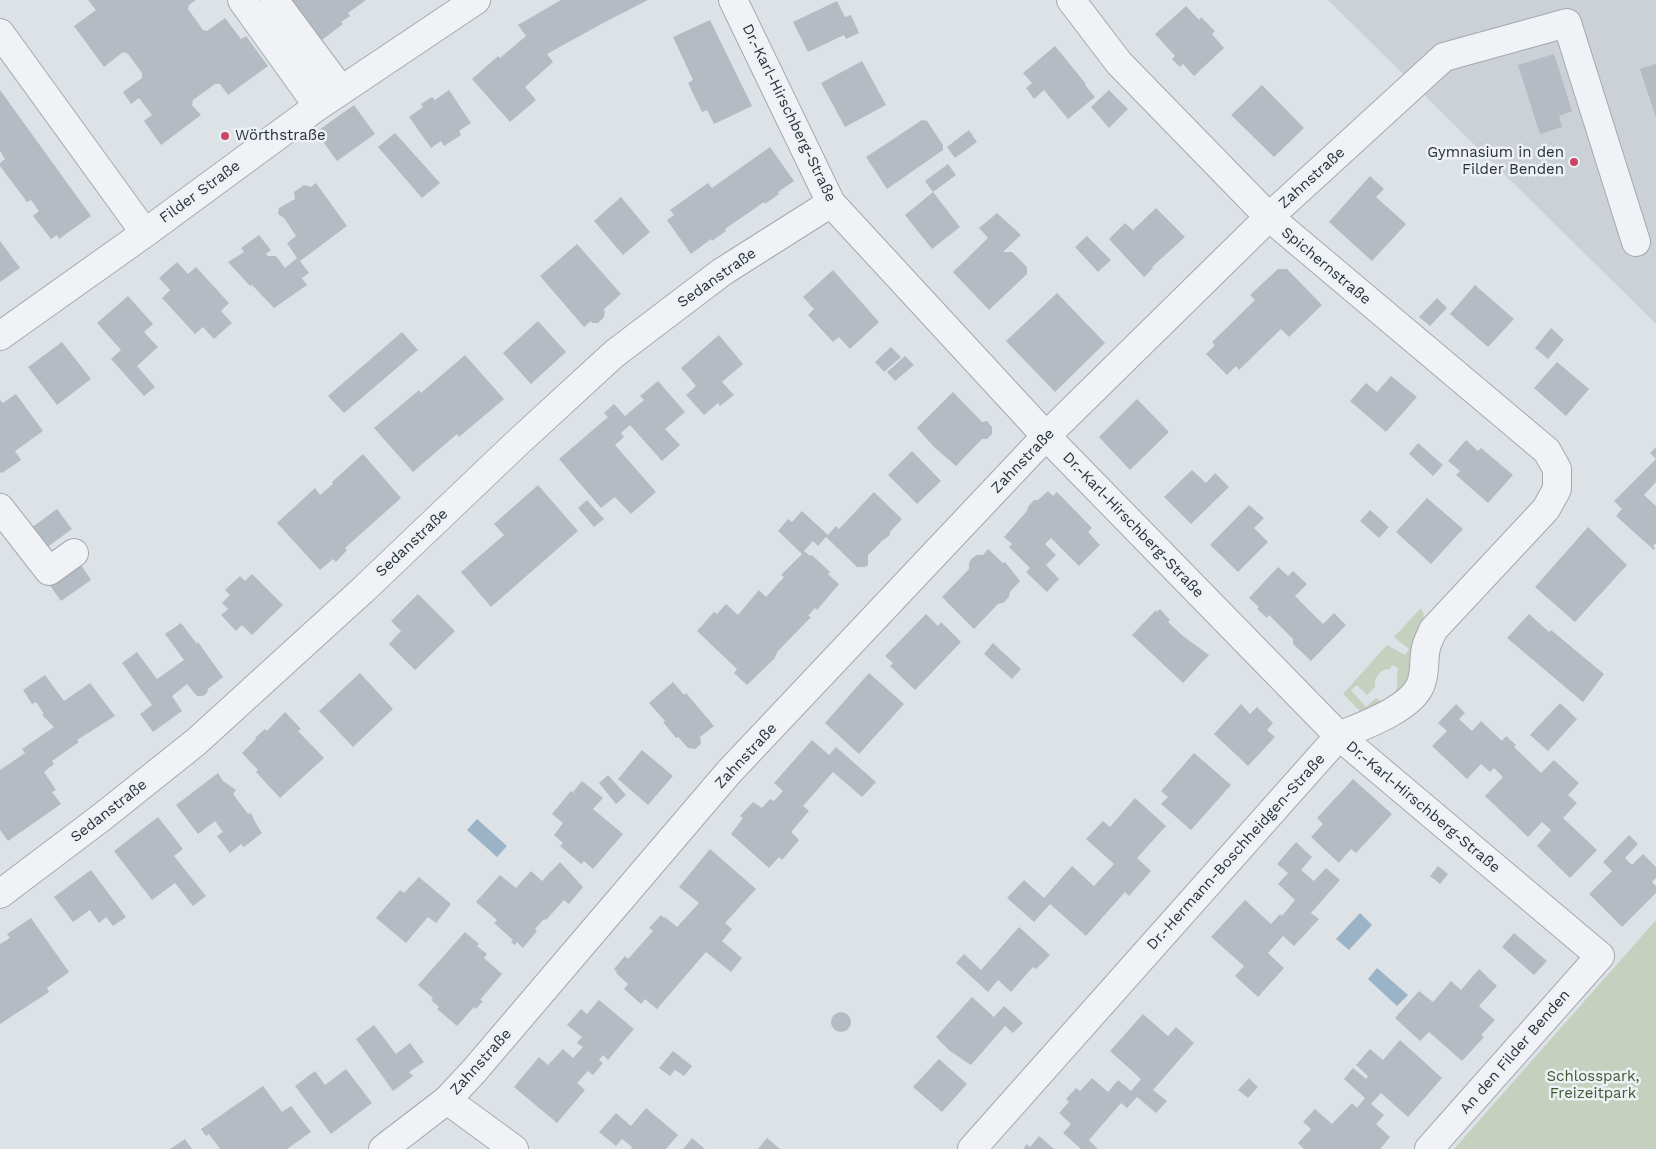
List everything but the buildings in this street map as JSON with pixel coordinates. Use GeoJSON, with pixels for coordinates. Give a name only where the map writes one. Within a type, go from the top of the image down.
{"type":"FeatureCollection","features":[{"type":"Feature","properties":{"kind":"street"},"geometry":{"type":"LineString","coordinates":[[242,0],[318,106]]}},
{"type":"Feature","properties":{"kind":"street"},"geometry":{"type":"LineString","coordinates":[[274,0],[341,90]]}},
{"type":"Feature","properties":{"kind":"street","name":"Filder Straße"},"geometry":{"type":"LineString","coordinates":[[0,336],[145,233],[318,106],[476,0]]}},
{"type":"Feature","properties":{"kind":"street","name":"Dr.-Karl-Hirschberg-Straße"},"geometry":{"type":"LineString","coordinates":[[733,0],[831,203],[1046,436],[1339,736],[1600,956]]}},
{"type":"Feature","properties":{"kind":"street","name":"Spichernstraße"},"geometry":{"type":"LineString","coordinates":[[1071,0],[1119,63],[1269,217],[1547,451],[1558,470]]}},
{"type":"Feature","properties":{"kind":"street","name":"Zahnstraße"},"geometry":{"type":"LineString","coordinates":[[383,1149],[447,1100],[481,1063],[729,772],[1046,436],[1269,217],[1444,57],[1567,23],[1636,242]]}},
{"type":"Feature","properties":{"kind":"street"},"geometry":{"type":"LineString","coordinates":[[0,33],[145,233]]}},
{"type":"Feature","properties":{"kind":"street","name":"Sedanstraße"},"geometry":{"type":"LineString","coordinates":[[0,894],[120,804],[196,742],[384,570],[514,445],[614,354],[722,272],[831,203]]}},
{"type":"Feature","properties":{"kind":"street","name":"Dr.-Hermann-Boschheidgen-Straße"},"geometry":{"type":"LineString","coordinates":[[972,1149],[1339,736],[1380,719],[1405,704],[1420,687],[1425,666],[1426,648],[1433,630],[1546,509],[1557,489],[1558,470]]}},
{"type":"Feature","properties":{"kind":"street"},"geometry":{"type":"LineString","coordinates":[[0,508],[49,571],[74,553]]}},
{"type":"Feature","properties":{"kind":"street","name":"An den Filder Benden"},"geometry":{"type":"LineString","coordinates":[[1429,1149],[1600,956]]}},
{"type":"Feature","properties":{"kind":"street"},"geometry":{"type":"LineString","coordinates":[[447,1100],[514,1149]]}},
{"type":"Feature","properties":{"kind":"shaded area","name":"Gymnasium in den Filder Benden"},"geometry":{"type":"Polygon","coordinates":[[[1328,0],[1656,0],[1656,324],[1328,0]]]}},
{"type":"Feature","properties":{"kind":"green space"},"geometry":{"type":"Polygon","coordinates":[[[1421,608],[1424,615],[1416,645],[1415,663],[1417,666],[1409,685],[1389,705],[1376,712],[1362,713],[1343,694],[1387,645],[1405,655],[1409,649],[1394,637],[1421,608]],[[1392,665],[1390,669],[1386,669],[1378,674],[1375,687],[1367,695],[1357,685],[1351,690],[1366,707],[1376,698],[1384,703],[1390,702],[1390,696],[1397,687],[1398,668],[1392,665]]]}},
{"type":"Feature","properties":{"kind":"green space","name":"Schlosspark, Freizeitpark"},"geometry":{"type":"Polygon","coordinates":[[[1656,920],[1656,1149],[1454,1149],[1656,920]]]}},
{"type":"Feature","properties":{"kind":"water"},"geometry":{"type":"Polygon","coordinates":[[[477,819],[507,846],[497,857],[467,830],[477,819]]]}},
{"type":"Feature","properties":{"kind":"water"},"geometry":{"type":"Polygon","coordinates":[[[1360,913],[1372,925],[1349,950],[1336,939],[1360,913]]]}},
{"type":"Feature","properties":{"kind":"water"},"geometry":{"type":"Polygon","coordinates":[[[1377,968],[1408,995],[1397,1006],[1368,979],[1377,968]]]}},
{"type":"Feature","properties":{"kind":"place","name":"Wörthstraße"},"geometry":{"type":"Point","coordinates":[225,136]}},
{"type":"Feature","properties":{"kind":"place","name":"Gymnasium in den Filder Benden"},"geometry":{"type":"Point","coordinates":[1574,162]}}]}
